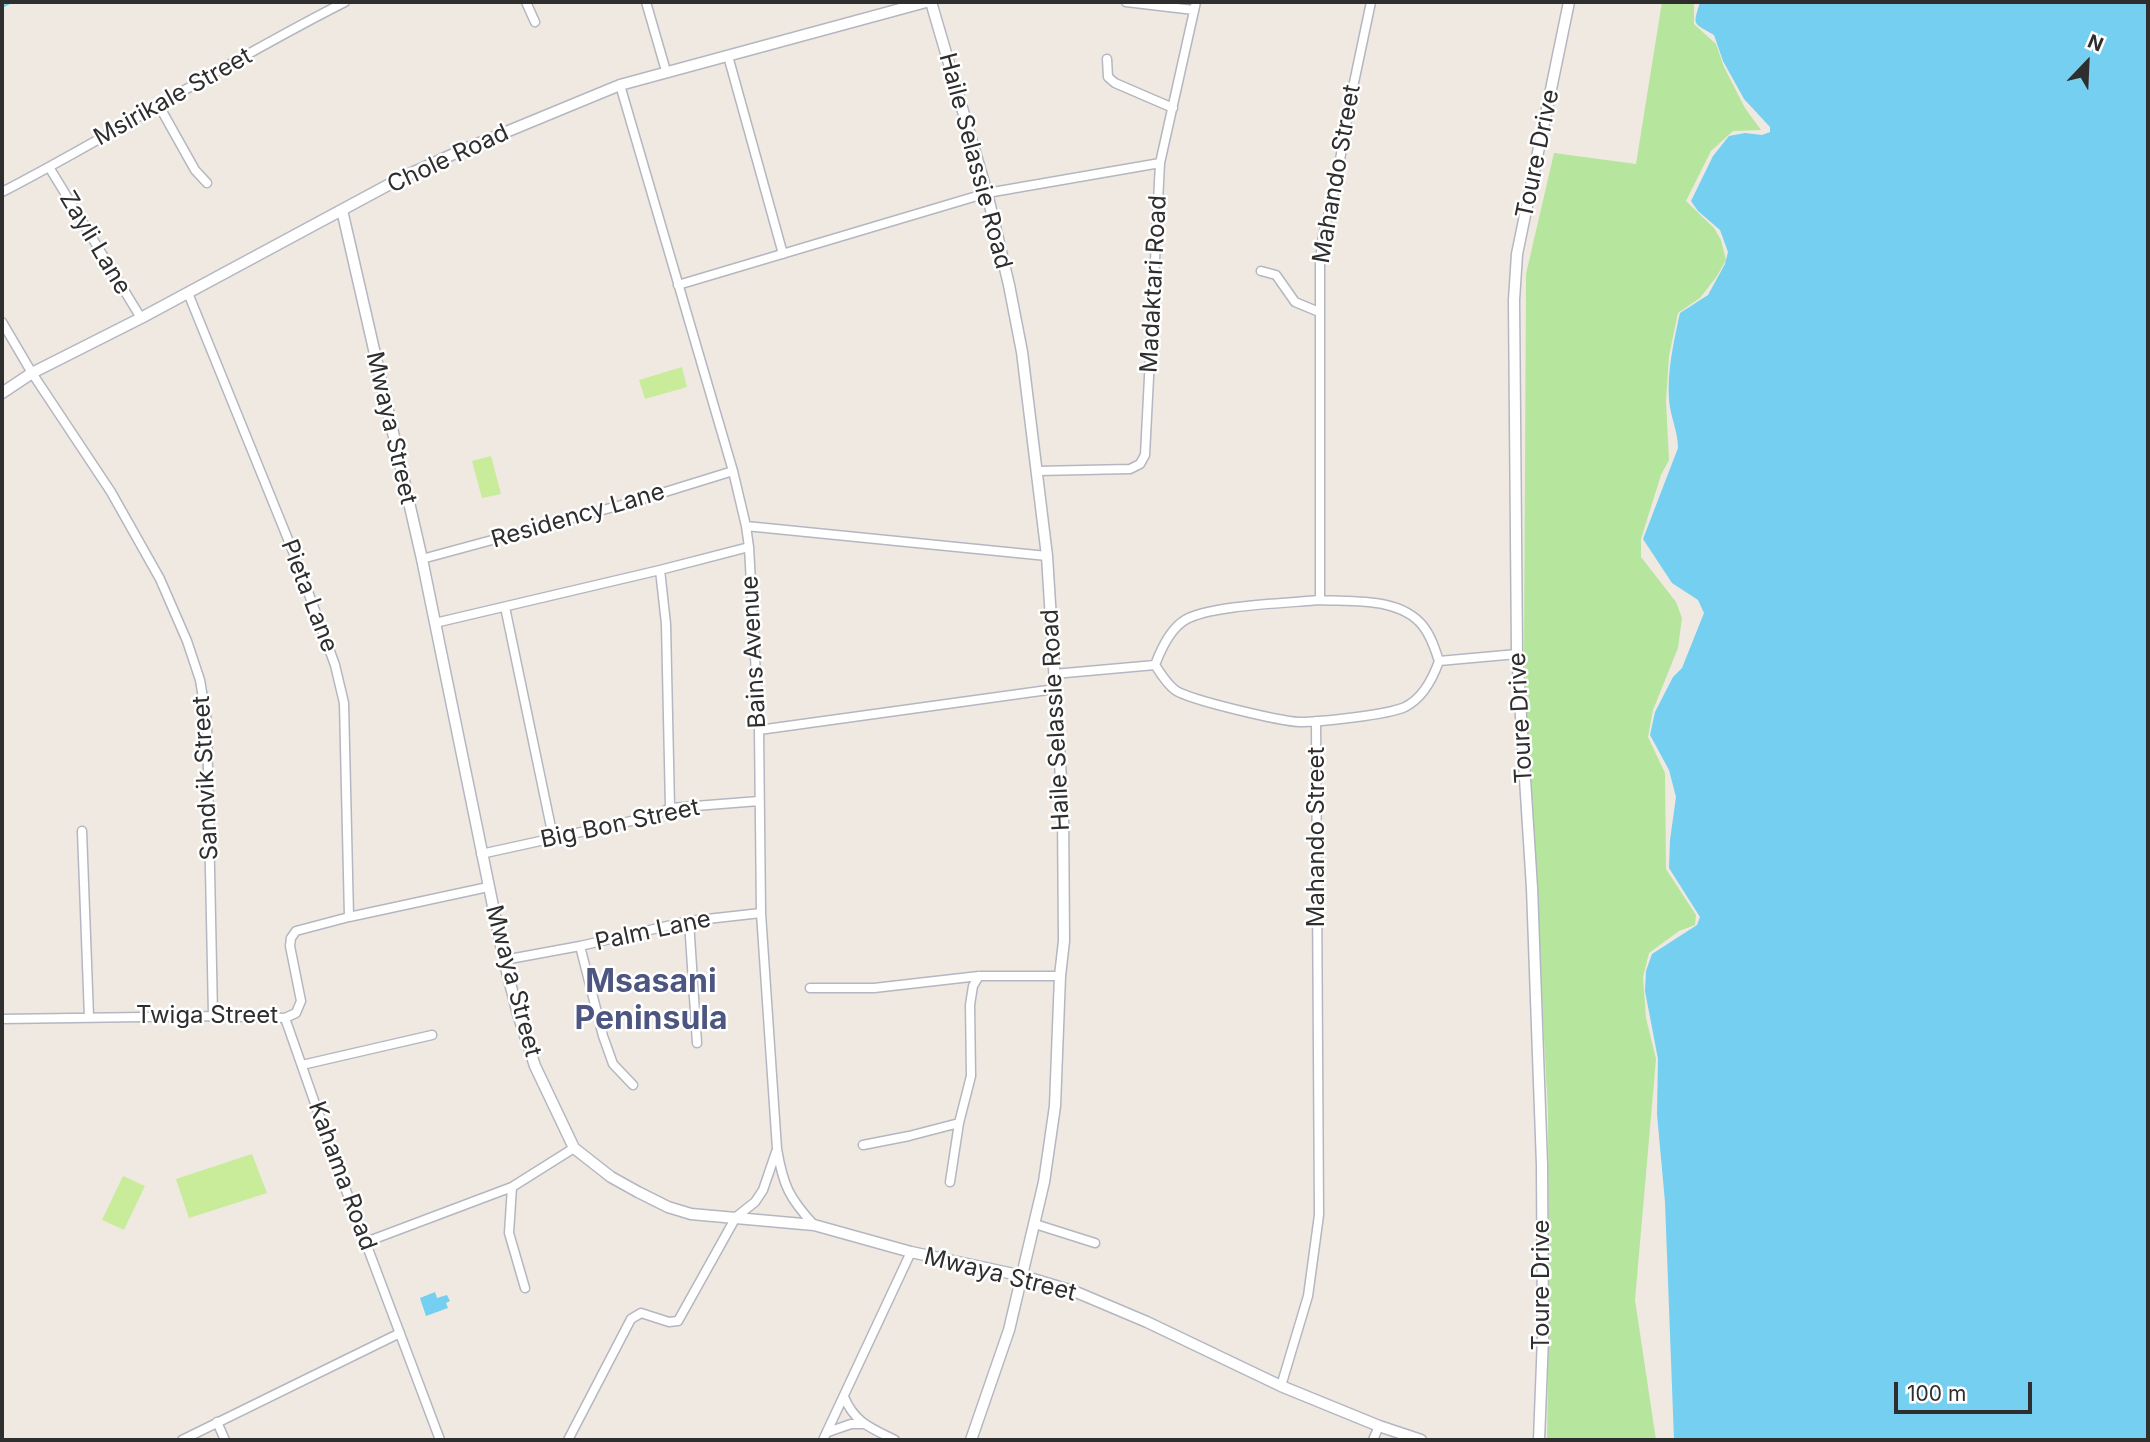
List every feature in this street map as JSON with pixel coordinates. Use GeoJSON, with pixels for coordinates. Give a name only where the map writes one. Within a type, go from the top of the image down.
{"type":"FeatureCollection","features":[{"type":"Feature","properties":{"kind":"street","name":"Msirikale Street"},"geometry":{"type":"LineString","coordinates":[[2,192],[345,2]]}},
{"type":"Feature","properties":{"kind":"street"},"geometry":{"type":"LineString","coordinates":[[526,2],[535,22]]}},
{"type":"Feature","properties":{"kind":"street"},"geometry":{"type":"LineString","coordinates":[[646,2],[666,71]]}},
{"type":"Feature","properties":{"kind":"street","name":"Chole Road"},"geometry":{"type":"LineString","coordinates":[[2,393],[32,373],[141,318],[403,177],[460,151],[620,85],[929,2]]}},
{"type":"Feature","properties":{"kind":"street","name":"Haile Selassie Road"},"geometry":{"type":"LineString","coordinates":[[929,2],[987,193],[1022,352],[1047,556],[1063,811],[1064,941],[1055,1106],[1044,1182],[1009,1330],[971,1440]]}},
{"type":"Feature","properties":{"kind":"street"},"geometry":{"type":"LineString","coordinates":[[1126,2],[1195,6]]}},
{"type":"Feature","properties":{"kind":"street","name":"Mahando Street"},"geometry":{"type":"LineString","coordinates":[[1320,600],[1320,261],[1371,2]]}},
{"type":"Feature","properties":{"kind":"street","name":"Toure Drive"},"geometry":{"type":"LineString","coordinates":[[1539,1440],[1543,1337],[1542,1165],[1532,888],[1517,654],[1514,300],[1517,254],[1569,2]]}},
{"type":"Feature","properties":{"kind":"street","name":"Madaktari Road"},"geometry":{"type":"LineString","coordinates":[[1037,471],[1130,469],[1143,460],[1160,163],[1195,6]]}},
{"type":"Feature","properties":{"kind":"street"},"geometry":{"type":"LineString","coordinates":[[728,56],[783,254]]}},
{"type":"Feature","properties":{"kind":"street"},"geometry":{"type":"LineString","coordinates":[[1107,59],[1108,77],[1115,83],[1172,108]]}},
{"type":"Feature","properties":{"kind":"street","name":"Bains Avenue"},"geometry":{"type":"LineString","coordinates":[[620,85],[733,471],[746,526],[759,730],[761,913],[777,1149],[787,1190],[814,1225]]}},
{"type":"Feature","properties":{"kind":"street"},"geometry":{"type":"LineString","coordinates":[[158,104],[195,170],[207,183]]}},
{"type":"Feature","properties":{"kind":"street"},"geometry":{"type":"LineString","coordinates":[[678,285],[987,193],[1160,163]]}},
{"type":"Feature","properties":{"kind":"street","name":"Zayli Lane"},"geometry":{"type":"LineString","coordinates":[[49,167],[141,318]]}},
{"type":"Feature","properties":{"kind":"street","name":"Mwaya Street"},"geometry":{"type":"LineString","coordinates":[[342,210],[422,559],[504,960],[518,1014],[536,1066],[574,1148],[611,1177],[668,1207],[691,1214],[814,1225],[911,1252],[1023,1276],[1076,1292],[1281,1386],[1379,1426],[1422,1440]]}},
{"type":"Feature","properties":{"kind":"street"},"geometry":{"type":"LineString","coordinates":[[1261,271],[1276,275],[1295,302],[1319,312]]}},
{"type":"Feature","properties":{"kind":"street","name":"Pieta Lane"},"geometry":{"type":"LineString","coordinates":[[188,293],[296,559],[335,665],[344,703],[349,918]]}},
{"type":"Feature","properties":{"kind":"street","name":"Sandvik Street"},"geometry":{"type":"LineString","coordinates":[[2,322],[32,373],[111,492],[160,579],[187,640],[200,680],[207,722],[214,1016]]}},
{"type":"Feature","properties":{"kind":"street","name":"Residency Lane"},"geometry":{"type":"LineString","coordinates":[[422,559],[733,471]]}},
{"type":"Feature","properties":{"kind":"street"},"geometry":{"type":"LineString","coordinates":[[746,526],[1047,556]]}},
{"type":"Feature","properties":{"kind":"street"},"geometry":{"type":"LineString","coordinates":[[435,623],[749,547]]}},
{"type":"Feature","properties":{"kind":"street"},"geometry":{"type":"LineString","coordinates":[[660,570],[666,624],[670,808]]}},
{"type":"Feature","properties":{"kind":"street"},"geometry":{"type":"LineString","coordinates":[[1316,721],[1296,722],[1177,691],[1162,677],[1155,665],[1160,651],[1169,636],[1185,620],[1207,613],[1254,606],[1320,600],[1392,606],[1409,613],[1423,625],[1432,640],[1439,661],[1517,654]]}},
{"type":"Feature","properties":{"kind":"street"},"geometry":{"type":"LineString","coordinates":[[505,607],[553,837]]}},
{"type":"Feature","properties":{"kind":"street","name":"Mahando Street"},"geometry":{"type":"LineString","coordinates":[[1281,1386],[1308,1296],[1320,1215],[1316,721],[1389,712],[1406,706],[1429,684],[1439,661]]}},
{"type":"Feature","properties":{"kind":"street"},"geometry":{"type":"LineString","coordinates":[[1054,674],[1155,665]]}},
{"type":"Feature","properties":{"kind":"street"},"geometry":{"type":"LineString","coordinates":[[759,730],[1055,689]]}},
{"type":"Feature","properties":{"kind":"street","name":"Big Bon Street"},"geometry":{"type":"LineString","coordinates":[[481,854],[654,816],[670,808],[759,801]]}},
{"type":"Feature","properties":{"kind":"street"},"geometry":{"type":"LineString","coordinates":[[82,831],[89,1017]]}},
{"type":"Feature","properties":{"kind":"street","name":"Twiga Street"},"geometry":{"type":"LineString","coordinates":[[2,1019],[214,1016],[285,1018],[296,1013],[301,1001],[290,946],[296,931],[488,887]]}},
{"type":"Feature","properties":{"kind":"street","name":"Palm Lane"},"geometry":{"type":"LineString","coordinates":[[504,960],[689,921],[761,913]]}},
{"type":"Feature","properties":{"kind":"street"},"geometry":{"type":"LineString","coordinates":[[689,921],[697,1043]]}},
{"type":"Feature","properties":{"kind":"street"},"geometry":{"type":"LineString","coordinates":[[580,946],[603,1036],[613,1063],[633,1085]]}},
{"type":"Feature","properties":{"kind":"street"},"geometry":{"type":"LineString","coordinates":[[950,1182],[959,1123],[971,1076],[970,1005],[973,986],[979,976]]}},
{"type":"Feature","properties":{"kind":"street"},"geometry":{"type":"LineString","coordinates":[[810,988],[874,988],[979,976],[1060,976]]}},
{"type":"Feature","properties":{"kind":"street","name":"Kahama Road"},"geometry":{"type":"LineString","coordinates":[[285,1018],[440,1440]]}},
{"type":"Feature","properties":{"kind":"street"},"geometry":{"type":"LineString","coordinates":[[302,1065],[432,1035]]}},
{"type":"Feature","properties":{"kind":"street"},"geometry":{"type":"LineString","coordinates":[[863,1145],[959,1123]]}},
{"type":"Feature","properties":{"kind":"street"},"geometry":{"type":"LineString","coordinates":[[366,1242],[512,1187],[574,1148]]}},
{"type":"Feature","properties":{"kind":"street"},"geometry":{"type":"LineString","coordinates":[[568,1440],[631,1319],[641,1313],[668,1322],[678,1321],[736,1217],[755,1202],[763,1190],[777,1149]]}},
{"type":"Feature","properties":{"kind":"street"},"geometry":{"type":"LineString","coordinates":[[512,1187],[509,1233],[526,1288]]}},
{"type":"Feature","properties":{"kind":"street"},"geometry":{"type":"LineString","coordinates":[[1035,1224],[1095,1243]]}},
{"type":"Feature","properties":{"kind":"street"},"geometry":{"type":"LineString","coordinates":[[826,1436],[911,1252]]}},
{"type":"Feature","properties":{"kind":"street"},"geometry":{"type":"LineString","coordinates":[[182,1440],[400,1333]]}},
{"type":"Feature","properties":{"kind":"street"},"geometry":{"type":"LineString","coordinates":[[844,1397],[848,1408],[863,1424],[895,1440]]}},
{"type":"Feature","properties":{"kind":"street"},"geometry":{"type":"LineString","coordinates":[[218,1422],[225,1440]]}},
{"type":"Feature","properties":{"kind":"street"},"geometry":{"type":"LineString","coordinates":[[826,1436],[851,1424],[863,1424]]}},
{"type":"Feature","properties":{"kind":"street"},"geometry":{"type":"LineString","coordinates":[[1373,1440],[1379,1426]]}},
{"type":"Feature","properties":{"kind":"green space"},"geometry":{"type":"Polygon","coordinates":[[[1662,2],[1694,2],[1694,24],[1716,44],[1724,67],[1745,108],[1761,130],[1733,131],[1711,151],[1686,201],[1714,228],[1721,240],[1726,260],[1700,298],[1678,313],[1669,356],[1666,402],[1669,460],[1661,475],[1641,539],[1641,557],[1676,602],[1682,618],[1678,648],[1653,710],[1648,737],[1665,773],[1666,869],[1696,915],[1695,925],[1679,931],[1649,953],[1643,977],[1646,1018],[1656,1059],[1635,1300],[1656,1440],[1547,1440],[1548,1113],[1524,657],[1526,274],[1554,153],[1636,164],[1662,2]]]}},
{"type":"Feature","properties":{"kind":"green space"},"geometry":{"type":"Polygon","coordinates":[[[682,367],[687,387],[645,399],[639,380],[682,367]]]}},
{"type":"Feature","properties":{"kind":"green space"},"geometry":{"type":"Polygon","coordinates":[[[491,456],[501,494],[482,498],[472,461],[491,456]]]}},
{"type":"Feature","properties":{"kind":"green space"},"geometry":{"type":"Polygon","coordinates":[[[252,1154],[267,1193],[189,1218],[176,1179],[252,1154]]]}},
{"type":"Feature","properties":{"kind":"green space"},"geometry":{"type":"Polygon","coordinates":[[[123,1176],[145,1186],[124,1230],[102,1220],[123,1176]]]}},
{"type":"Feature","properties":{"kind":"water"},"geometry":{"type":"Polygon","coordinates":[[[1700,2],[2148,2],[2148,1440],[1674,1440],[1665,1202],[1657,1114],[1658,1059],[1645,991],[1646,971],[1652,954],[1697,925],[1700,917],[1669,868],[1676,797],[1669,770],[1650,735],[1655,712],[1673,677],[1682,668],[1704,613],[1698,600],[1672,583],[1643,539],[1678,448],[1670,405],[1669,378],[1680,313],[1708,295],[1725,264],[1728,252],[1720,230],[1698,211],[1691,201],[1713,156],[1729,136],[1745,133],[1762,135],[1770,132],[1770,127],[1744,99],[1723,61],[1714,35],[1696,23],[1700,2]]]}},
{"type":"Feature","properties":{"kind":"water"},"geometry":{"type":"Polygon","coordinates":[[[435,1292],[437,1298],[447,1295],[450,1301],[446,1303],[448,1308],[426,1316],[420,1298],[435,1292]]]}},
{"type":"Feature","properties":{"kind":"waterway"},"geometry":{"type":"LineString","coordinates":[[2,7],[11,2]]}},
{"type":"Feature","properties":{"kind":"district","name":"Msasani Peninsula"},"geometry":{"type":"Point","coordinates":[651,1000]}}]}
